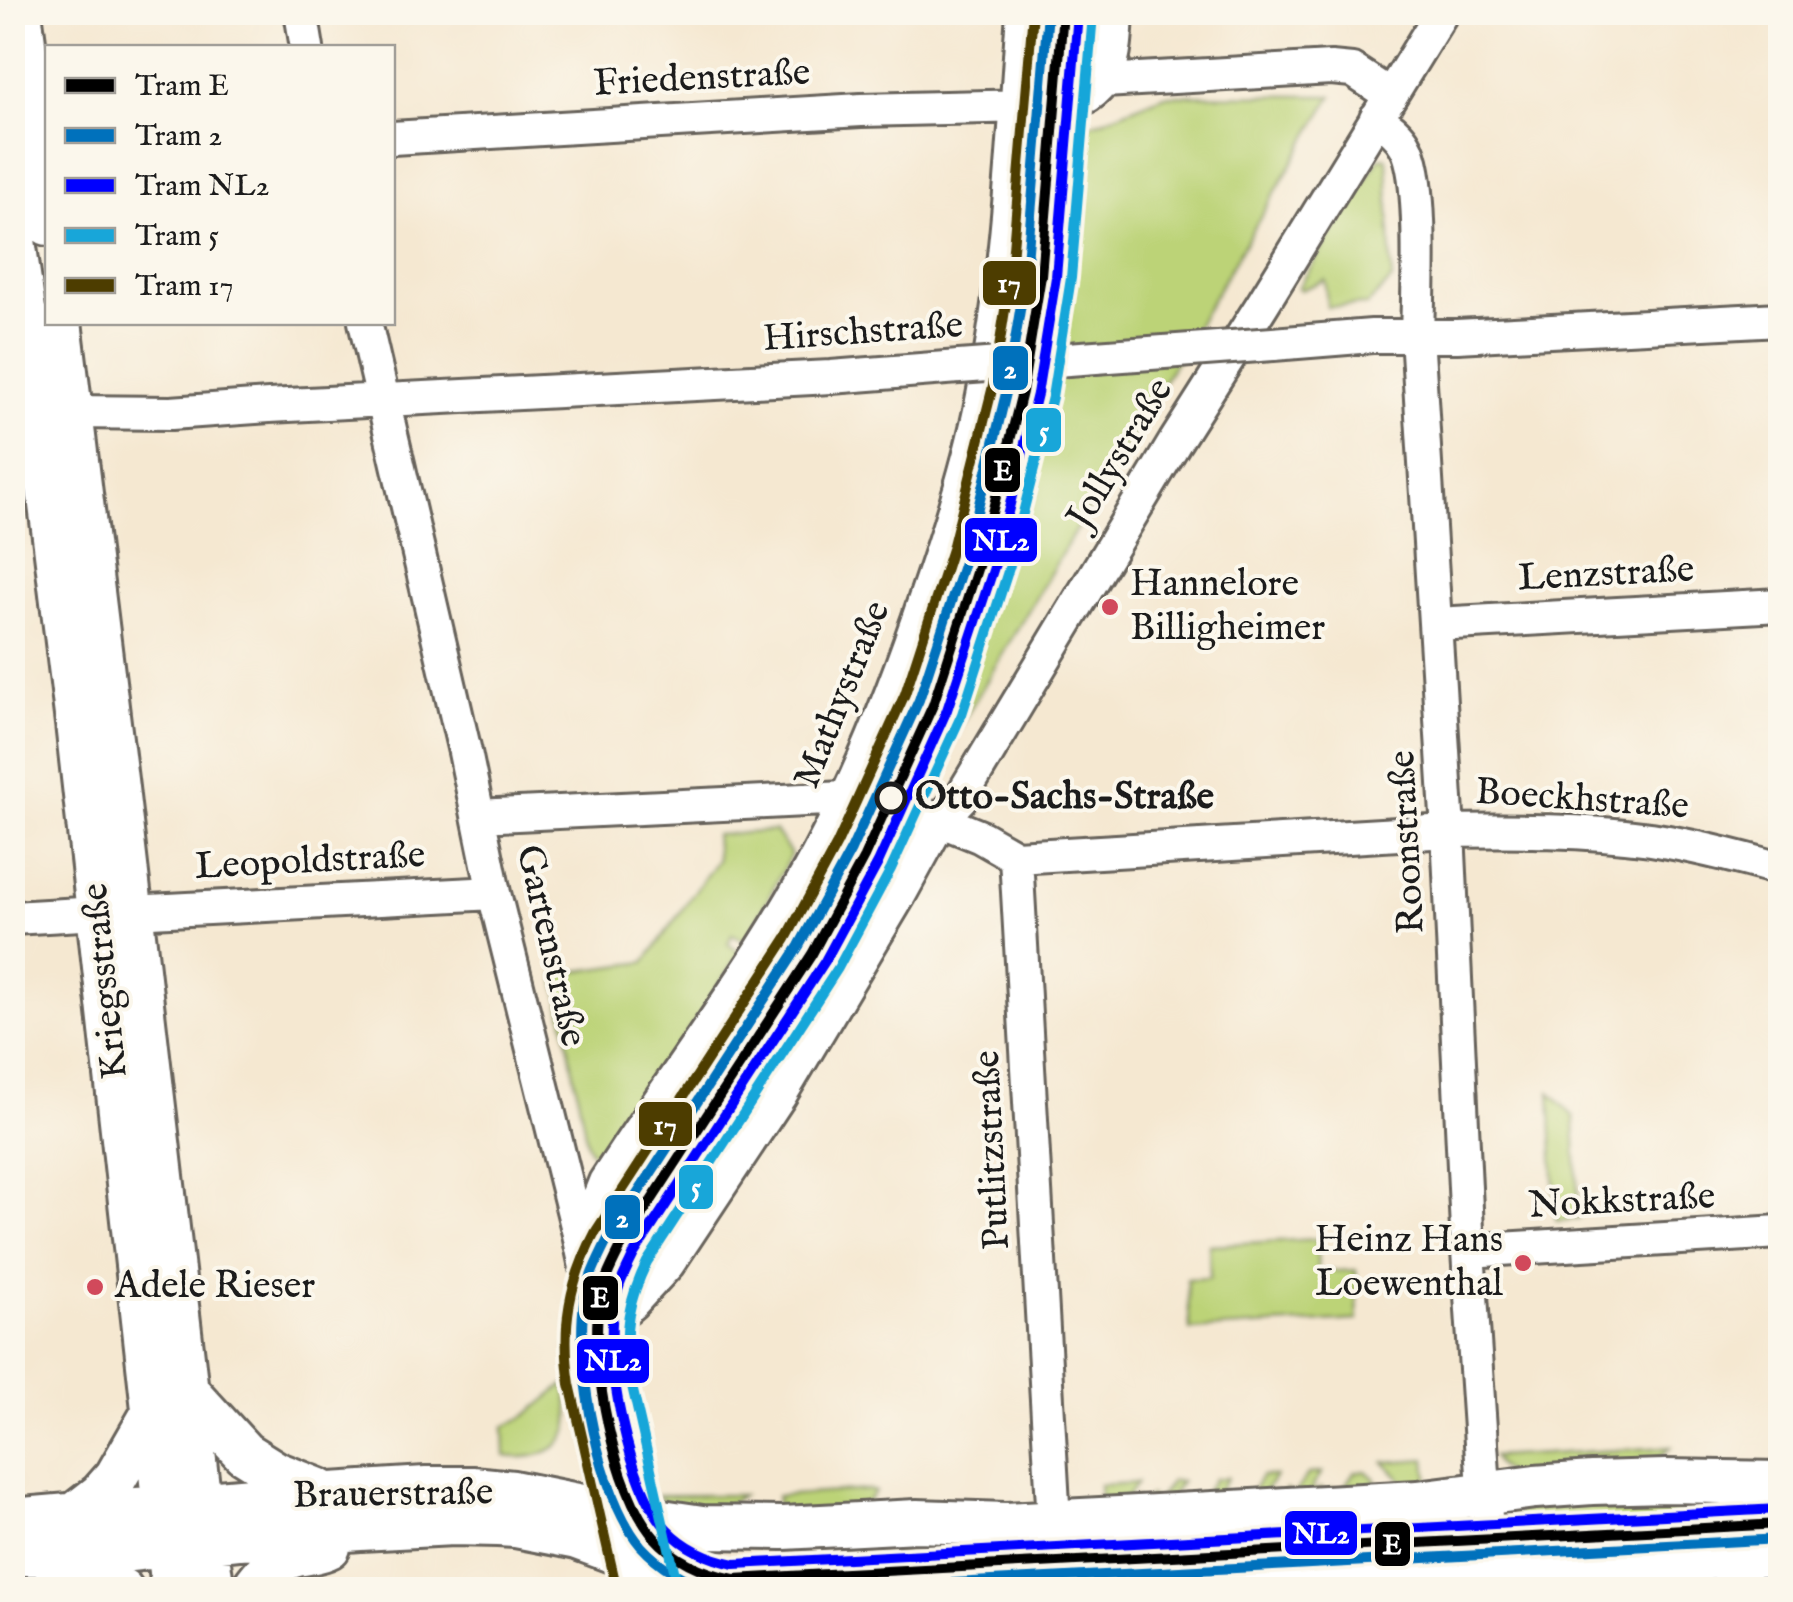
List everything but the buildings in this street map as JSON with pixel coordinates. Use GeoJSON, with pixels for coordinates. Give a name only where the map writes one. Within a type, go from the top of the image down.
{"type":"FeatureCollection","features":[{"type":"Feature","properties":{"kind":"main road"},"geometry":{"type":"LineString","coordinates":[[20,12],[45,201]]}},
{"type":"Feature","properties":{"kind":"main road"},"geometry":{"type":"LineString","coordinates":[[47,12],[51,45]]}},
{"type":"Feature","properties":{"kind":"main road"},"geometry":{"type":"LineString","coordinates":[[12,227],[33,316],[44,396]]}},
{"type":"Feature","properties":{"kind":"main road","name":"Kriegsstraße"},"geometry":{"type":"LineString","coordinates":[[73,325],[44,396],[115,913],[185,1525],[213,1590]]}},
{"type":"Feature","properties":{"kind":"main road","name":"Kriegsstraße"},"geometry":{"type":"LineString","coordinates":[[44,396],[79,476],[115,913]]}},
{"type":"Feature","properties":{"kind":"main road"},"geometry":{"type":"LineString","coordinates":[[16,1543],[74,1515],[100,1494],[171,1402],[276,1473],[329,1494]]}},
{"type":"Feature","properties":{"kind":"main road","name":"Brauerstraße"},"geometry":{"type":"LineString","coordinates":[[185,1525],[329,1494],[394,1489],[513,1492],[637,1517],[752,1528],[891,1522],[1054,1522],[1418,1502],[1535,1486],[1647,1481],[1780,1484]]}},
{"type":"Feature","properties":{"kind":"main road"},"geometry":{"type":"LineString","coordinates":[[74,1515],[185,1525]]}},
{"type":"Feature","properties":{"kind":"main road","name":"Brauerstraße"},"geometry":{"type":"LineString","coordinates":[[185,1525],[360,1529],[453,1524],[516,1526],[577,1538],[650,1578],[696,1590]]}},
{"type":"Feature","properties":{"kind":"main road"},"geometry":{"type":"LineString","coordinates":[[16,1543],[114,1552],[185,1525]]}},
{"type":"Feature","properties":{"kind":"main road","name":"Kriegsstraße"},"geometry":{"type":"LineString","coordinates":[[173,1590],[185,1525]]}},
{"type":"Feature","properties":{"kind":"main road"},"geometry":{"type":"LineString","coordinates":[[252,1590],[267,1571],[282,1561],[318,1553],[360,1529]]}},
{"type":"Feature","properties":{"kind":"main road"},"geometry":{"type":"LineString","coordinates":[[16,1543],[122,1590]]}},
{"type":"Feature","properties":{"kind":"main road"},"geometry":{"type":"LineString","coordinates":[[1109,1590],[1200,1585],[1306,1589],[1428,1583],[1581,1565],[1780,1554]]}},
{"type":"Feature","properties":{"kind":"street"},"geometry":{"type":"LineString","coordinates":[[301,12],[306,45]]}},
{"type":"Feature","properties":{"kind":"street","name":"Mathystraße"},"geometry":{"type":"LineString","coordinates":[[582,1252],[605,1182],[721,1013],[830,832],[881,719],[915,630],[966,469],[983,398],[1001,286],[1023,12]]}},
{"type":"Feature","properties":{"kind":"street"},"geometry":{"type":"LineString","coordinates":[[1016,106],[1056,106],[1084,100],[1098,90],[1116,46],[1117,12]]}},
{"type":"Feature","properties":{"kind":"street","name":"Jollystraße"},"geometry":{"type":"LineString","coordinates":[[599,1330],[633,1302],[668,1264],[779,1097],[941,819],[960,799],[1383,106],[1428,18]]}},
{"type":"Feature","properties":{"kind":"street","name":"Roonstraße"},"geometry":{"type":"LineString","coordinates":[[1104,81],[1352,70],[1383,106],[1408,148],[1414,177],[1417,335],[1490,1577]]}},
{"type":"Feature","properties":{"kind":"street","name":"Friedenstraße"},"geometry":{"type":"LineString","coordinates":[[395,138],[865,110],[1016,106]]}},
{"type":"Feature","properties":{"kind":"street","name":"Hirschstraße"},"geometry":{"type":"LineString","coordinates":[[44,396],[171,414],[831,377],[1417,335],[1780,319]]}},
{"type":"Feature","properties":{"kind":"street","name":"Gartenstraße"},"geometry":{"type":"LineString","coordinates":[[365,325],[494,892],[566,1181],[599,1330],[601,1362],[650,1578]]}},
{"type":"Feature","properties":{"kind":"street","name":"Lenzstraße"},"geometry":{"type":"LineString","coordinates":[[1436,624],[1780,605]]}},
{"type":"Feature","properties":{"kind":"street"},"geometry":{"type":"LineString","coordinates":[[478,816],[846,798],[900,806],[941,819],[982,836],[1016,857]]}},
{"type":"Feature","properties":{"kind":"street","name":"Boeckhstraße"},"geometry":{"type":"LineString","coordinates":[[1016,857],[1448,830],[1534,831],[1647,839],[1780,869]]}},
{"type":"Feature","properties":{"kind":"street","name":"Putlitzstraße"},"geometry":{"type":"LineString","coordinates":[[1016,857],[1054,1522]]}},
{"type":"Feature","properties":{"kind":"street","name":"Leopoldstraße"},"geometry":{"type":"LineString","coordinates":[[12,918],[494,892]]}},
{"type":"Feature","properties":{"kind":"street","name":"Nokkstraße"},"geometry":{"type":"LineString","coordinates":[[1468,1251],[1780,1232]]}},
{"type":"Feature","properties":{"kind":"green space"},"geometry":{"type":"Polygon","coordinates":[[[1165,95],[1332,96],[927,782],[917,784],[983,608],[1033,426],[1059,281],[1073,128],[1165,95]]]}},
{"type":"Feature","properties":{"kind":"green space"},"geometry":{"type":"Polygon","coordinates":[[[1385,157],[1392,280],[1367,305],[1327,307],[1325,280],[1298,288],[1379,158],[1385,157]]]}},
{"type":"Feature","properties":{"kind":"green space"},"geometry":{"type":"Polygon","coordinates":[[[775,831],[791,854],[746,941],[732,934],[728,944],[740,952],[703,1010],[601,1152],[595,1154],[587,1144],[555,974],[645,962],[717,860],[715,835],[775,831]]]}},
{"type":"Feature","properties":{"kind":"green space"},"geometry":{"type":"Polygon","coordinates":[[[849,847],[861,852],[837,901],[773,1007],[610,1256],[602,1231],[606,1204],[615,1214],[754,1012],[849,847]]]}},
{"type":"Feature","properties":{"kind":"green space"},"geometry":{"type":"Polygon","coordinates":[[[752,1077],[758,1081],[650,1248],[661,1260],[648,1274],[632,1270],[649,1236],[752,1077]]]}},
{"type":"Feature","properties":{"kind":"green space"},"geometry":{"type":"Polygon","coordinates":[[[1550,1092],[1574,1117],[1579,1219],[1556,1221],[1550,1092]]]}},
{"type":"Feature","properties":{"kind":"green space"},"geometry":{"type":"Polygon","coordinates":[[[1316,1239],[1318,1272],[1356,1270],[1358,1320],[1190,1330],[1187,1279],[1210,1278],[1209,1245],[1316,1239]]]}},
{"type":"Feature","properties":{"kind":"green space"},"geometry":{"type":"Polygon","coordinates":[[[565,1384],[569,1419],[560,1442],[535,1456],[505,1456],[504,1427],[527,1415],[565,1384]]]}},
{"type":"Feature","properties":{"kind":"green space"},"geometry":{"type":"Polygon","coordinates":[[[1671,1447],[1656,1466],[1508,1474],[1493,1457],[1671,1447]]]}},
{"type":"Feature","properties":{"kind":"green space"},"geometry":{"type":"Polygon","coordinates":[[[1426,1459],[1429,1489],[1404,1482],[1384,1462],[1426,1459]]]}},
{"type":"Feature","properties":{"kind":"green space"},"geometry":{"type":"Polygon","coordinates":[[[1366,1471],[1378,1488],[1374,1495],[1100,1509],[1099,1485],[1137,1483],[1127,1497],[1143,1503],[1149,1496],[1157,1501],[1171,1481],[1181,1481],[1172,1495],[1179,1500],[1182,1496],[1189,1501],[1192,1496],[1200,1501],[1214,1479],[1227,1478],[1219,1491],[1236,1498],[1240,1492],[1248,1497],[1261,1476],[1275,1476],[1266,1490],[1282,1495],[1286,1490],[1294,1495],[1308,1474],[1322,1473],[1312,1488],[1328,1493],[1332,1488],[1340,1493],[1354,1472],[1366,1471]]]}},
{"type":"Feature","properties":{"kind":"green space"},"geometry":{"type":"Polygon","coordinates":[[[875,1492],[859,1511],[777,1517],[777,1496],[875,1492]]]}},
{"type":"Feature","properties":{"kind":"green space"},"geometry":{"type":"Polygon","coordinates":[[[658,1495],[742,1495],[723,1508],[666,1506],[658,1495]]]}},
{"type":"Feature","properties":{"kind":"green space"},"geometry":{"type":"Polygon","coordinates":[[[1780,1495],[1780,1544],[1521,1555],[1517,1545],[1518,1511],[1525,1508],[1780,1495]]]}},
{"type":"Feature","properties":{"kind":"green space"},"geometry":{"type":"Polygon","coordinates":[[[1431,1514],[1432,1561],[1101,1580],[1099,1532],[1431,1514]]]}},
{"type":"Feature","properties":{"kind":"green space"},"geometry":{"type":"Polygon","coordinates":[[[1084,1545],[1086,1567],[827,1581],[826,1560],[1084,1545]]]}},
{"type":"Feature","properties":{"kind":"tram line","name":"17"},"geometry":{"type":"LineString","coordinates":[[617,1590],[567,1363],[567,1324],[579,1268],[596,1231],[786,939],[837,844],[905,694],[952,549],[993,386],[1011,272],[1033,12]]}},
{"type":"Feature","properties":{"kind":"tram line","name":"2"},"geometry":{"type":"LineString","coordinates":[[712,1590],[648,1554],[626,1524],[613,1496],[587,1395],[582,1330],[585,1294],[608,1239],[799,946],[851,850],[919,700],[967,553],[1007,389],[1026,274],[1048,12]]}},
{"type":"Feature","properties":{"kind":"tram line","name":"E"},"geometry":{"type":"LineString","coordinates":[[1063,12],[1041,276],[1022,392],[981,557],[933,705],[864,857],[812,954],[621,1247],[602,1289],[597,1329],[602,1392],[627,1490],[662,1545],[701,1569],[734,1579],[1780,1524]]}},
{"type":"Feature","properties":{"kind":"tram line","name":"NL2"},"geometry":{"type":"LineString","coordinates":[[1078,13],[1056,277],[1037,394],[996,561],[947,710],[878,863],[825,961],[634,1254],[614,1305],[613,1357],[622,1422],[630,1454],[653,1510],[682,1542],[698,1552],[735,1564],[1779,1509]]}},
{"type":"Feature","properties":{"kind":"tram line","name":"5"},"geometry":{"type":"LineString","coordinates":[[677,1583],[629,1373],[627,1329],[631,1303],[647,1262],[838,968],[891,869],[962,714],[1010,565],[1052,397],[1071,278],[1093,14]]}},
{"type":"Feature","properties":{"kind":"tram line","name":"2"},"geometry":{"type":"LineString","coordinates":[[820,1590],[1780,1539]]}},
{"type":"Feature","properties":{"kind":"tram line"},"geometry":{"type":"LineString","coordinates":[[730,1590],[783,1577]]}},
{"type":"Feature","properties":{"kind":"place","name":"Hannelore Billigheimer"},"geometry":{"type":"Point","coordinates":[1110,607]}},
{"type":"Feature","properties":{"kind":"place","name":"Otto-Sachs-Straße"},"geometry":{"type":"Point","coordinates":[891,798]}},
{"type":"Feature","properties":{"kind":"place","name":"Heinz Hans Loewenthal"},"geometry":{"type":"Point","coordinates":[1523,1263]}},
{"type":"Feature","properties":{"kind":"place","name":"Adele Rieser"},"geometry":{"type":"Point","coordinates":[95,1287]}}]}
